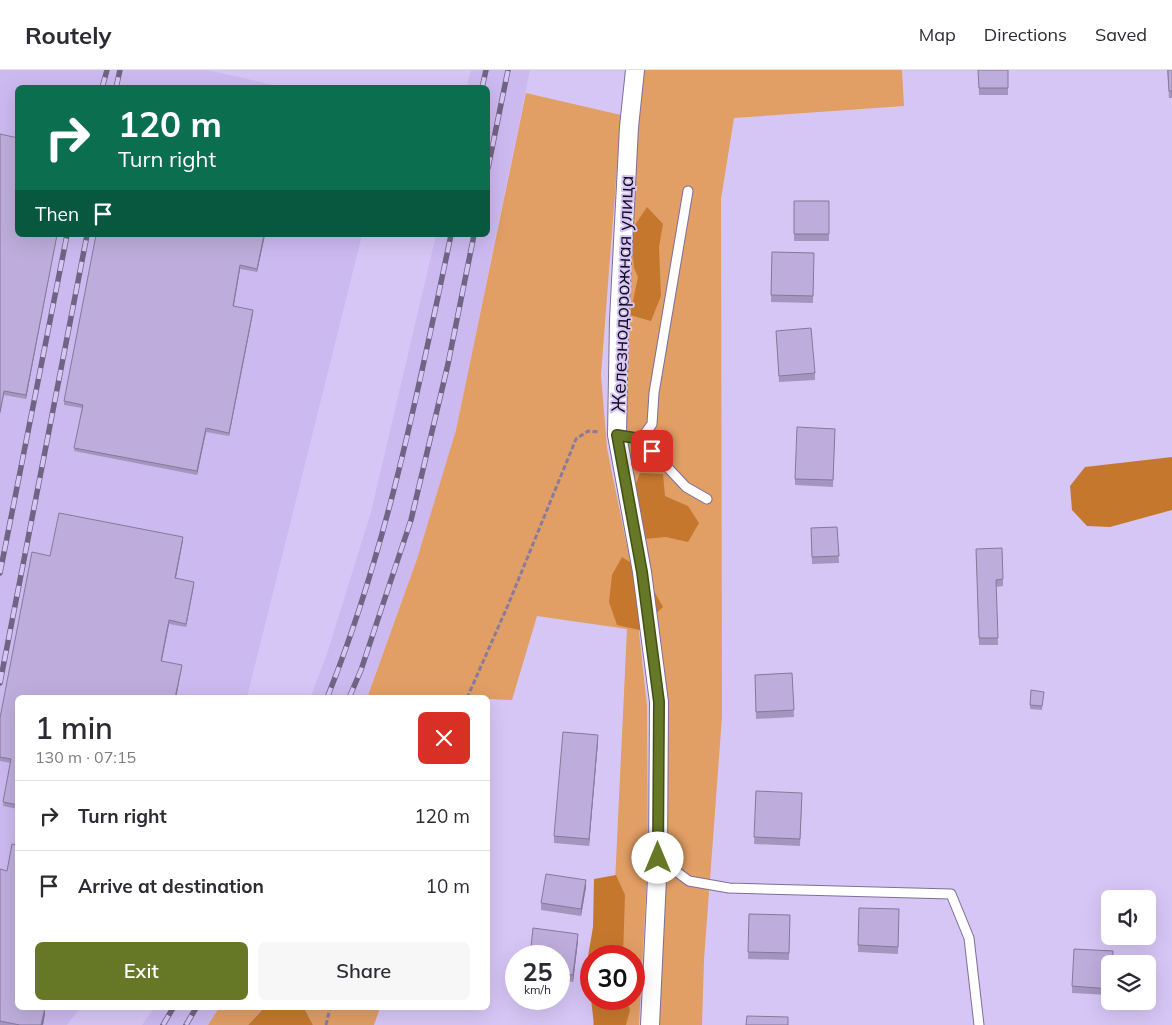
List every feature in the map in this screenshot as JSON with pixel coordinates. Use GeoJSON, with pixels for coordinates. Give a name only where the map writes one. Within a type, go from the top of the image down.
{"type":"FeatureCollection","features":[{"type":"Feature","properties":{"kind":"street","name":"Железнодорожная улица"},"geometry":{"type":"LineString","coordinates":[[635,70],[629,127],[619,320],[617,435],[642,572],[659,702],[658,858],[650,1025]]}},
{"type":"Feature","properties":{"kind":"lane"},"geometry":{"type":"LineString","coordinates":[[641,439],[652,424],[654,393],[688,191]]}},
{"type":"Feature","properties":{"kind":"lane"},"geometry":{"type":"LineString","coordinates":[[617,435],[641,439],[686,487],[707,499]]}},
{"type":"Feature","properties":{"kind":"lane"},"geometry":{"type":"LineString","coordinates":[[658,858],[689,880],[728,888],[951,894],[969,938],[979,1025]]}},
{"type":"Feature","properties":{"kind":"path"},"geometry":{"type":"LineString","coordinates":[[468,695],[508,605],[576,439],[588,431],[617,435]]}},
{"type":"Feature","properties":{"kind":"path"},"geometry":{"type":"LineString","coordinates":[[326,1025],[330,1010]]}},
{"type":"Feature","properties":{"kind":"shaded area"},"geometry":{"type":"Polygon","coordinates":[[[0,70],[208,70],[273,85],[15,85],[15,237],[362,237],[247,695],[15,695],[15,1010],[78,1010],[67,1025],[0,1025],[0,70]]]}},
{"type":"Feature","properties":{"kind":"shaded area"},"geometry":{"type":"Polygon","coordinates":[[[471,70],[530,70],[456,430],[417,559],[368,695],[311,695],[327,654],[371,512],[436,237],[490,237],[490,85],[467,85],[471,70]]]}},
{"type":"Feature","properties":{"kind":"shaded area"},"geometry":{"type":"Polygon","coordinates":[[[643,70],[902,70],[904,106],[734,118],[721,199],[722,717],[704,960],[702,1025],[657,1025],[664,705],[622,439],[630,215],[643,70]]]}},
{"type":"Feature","properties":{"kind":"shaded area"},"geometry":{"type":"Polygon","coordinates":[[[526,93],[621,115],[601,375],[607,448],[633,576],[647,706],[648,857],[643,945],[606,945],[615,883],[627,629],[537,616],[512,700],[490,699],[490,695],[368,695],[417,559],[456,430],[526,93]]]}},
{"type":"Feature","properties":{"kind":"shaded area"},"geometry":{"type":"Polygon","coordinates":[[[647,207],[663,224],[659,247],[661,296],[651,321],[630,315],[638,277],[634,268],[631,231],[647,207]]]}},
{"type":"Feature","properties":{"kind":"shaded area"},"geometry":{"type":"Polygon","coordinates":[[[1172,457],[1172,510],[1110,527],[1087,526],[1072,510],[1070,486],[1085,467],[1172,457]]]}},
{"type":"Feature","properties":{"kind":"shaded area"},"geometry":{"type":"Polygon","coordinates":[[[640,473],[663,474],[665,496],[688,506],[699,523],[688,542],[666,537],[644,539],[631,497],[640,473]]]}},
{"type":"Feature","properties":{"kind":"shaded area"},"geometry":{"type":"Polygon","coordinates":[[[622,557],[642,570],[663,607],[639,630],[617,625],[609,602],[612,575],[622,557]]]}},
{"type":"Feature","properties":{"kind":"shaded area"},"geometry":{"type":"Polygon","coordinates":[[[616,875],[625,895],[623,945],[590,945],[593,927],[594,879],[616,875]]]}},
{"type":"Feature","properties":{"kind":"shaded area"},"geometry":{"type":"Polygon","coordinates":[[[153,1010],[218,1010],[208,1025],[142,1025],[153,1010]]]}},
{"type":"Feature","properties":{"kind":"shaded area"},"geometry":{"type":"Polygon","coordinates":[[[218,1010],[262,1010],[248,1025],[208,1025],[218,1010]]]}},
{"type":"Feature","properties":{"kind":"shaded area"},"geometry":{"type":"Polygon","coordinates":[[[262,1010],[305,1010],[313,1025],[248,1025],[262,1010]]]}},
{"type":"Feature","properties":{"kind":"shaded area"},"geometry":{"type":"Polygon","coordinates":[[[305,1010],[379,1010],[374,1025],[313,1025],[305,1010]]]}},
{"type":"Feature","properties":{"kind":"shaded area"},"geometry":{"type":"Polygon","coordinates":[[[592,1010],[630,1010],[626,1025],[594,1025],[592,1010]]]}},
{"type":"Feature","properties":{"kind":"shaded area"},"geometry":{"type":"Polygon","coordinates":[[[595,1010],[640,1010],[639,1025],[593,1025],[595,1010]]]}},
{"type":"Feature","properties":{"kind":"building"},"geometry":{"type":"Polygon","coordinates":[[[978,70],[1008,70],[1008,88],[979,88],[978,70]]]}},
{"type":"Feature","properties":{"kind":"building"},"geometry":{"type":"Polygon","coordinates":[[[1168,70],[1172,70],[1172,91],[1169,91],[1168,70]]]}},
{"type":"Feature","properties":{"kind":"building"},"geometry":{"type":"Polygon","coordinates":[[[0,134],[15,137],[15,237],[57,237],[26,395],[4,391],[0,412],[0,134]]]}},
{"type":"Feature","properties":{"kind":"building"},"geometry":{"type":"Polygon","coordinates":[[[794,201],[829,201],[829,234],[794,234],[794,201]]]}},
{"type":"Feature","properties":{"kind":"building"},"geometry":{"type":"Polygon","coordinates":[[[96,237],[264,237],[257,269],[240,265],[233,306],[253,310],[229,433],[206,428],[197,471],[74,448],[83,405],[64,401],[96,237]]]}},
{"type":"Feature","properties":{"kind":"building"},"geometry":{"type":"Polygon","coordinates":[[[772,252],[814,253],[813,296],[771,295],[772,252]]]}},
{"type":"Feature","properties":{"kind":"building"},"geometry":{"type":"Polygon","coordinates":[[[811,328],[815,373],[779,376],[776,331],[811,328]]]}},
{"type":"Feature","properties":{"kind":"building"},"geometry":{"type":"Polygon","coordinates":[[[797,427],[835,429],[833,480],[795,479],[797,427]]]}},
{"type":"Feature","properties":{"kind":"building"},"geometry":{"type":"Polygon","coordinates":[[[59,513],[183,537],[175,578],[194,582],[186,624],[169,620],[161,661],[182,665],[176,695],[15,695],[15,804],[3,802],[11,759],[0,757],[0,718],[32,552],[50,556],[59,513]]]}},
{"type":"Feature","properties":{"kind":"building"},"geometry":{"type":"Polygon","coordinates":[[[837,527],[839,556],[812,557],[811,528],[837,527]]]}},
{"type":"Feature","properties":{"kind":"building"},"geometry":{"type":"Polygon","coordinates":[[[1002,548],[1003,579],[996,580],[998,638],[979,638],[976,549],[1002,548]]]}},
{"type":"Feature","properties":{"kind":"building"},"geometry":{"type":"Polygon","coordinates":[[[792,673],[794,710],[756,712],[755,675],[792,673]]]}},
{"type":"Feature","properties":{"kind":"building"},"geometry":{"type":"Polygon","coordinates":[[[1031,690],[1044,692],[1042,706],[1030,705],[1031,690]]]}},
{"type":"Feature","properties":{"kind":"building"},"geometry":{"type":"Polygon","coordinates":[[[563,732],[598,735],[589,839],[554,836],[563,732]]]}},
{"type":"Feature","properties":{"kind":"building"},"geometry":{"type":"Polygon","coordinates":[[[756,791],[802,793],[800,839],[754,837],[756,791]]]}},
{"type":"Feature","properties":{"kind":"building"},"geometry":{"type":"Polygon","coordinates":[[[12,844],[15,844],[15,1010],[45,1010],[41,1025],[20,1025],[0,1021],[0,869],[7,871],[12,844]]]}},
{"type":"Feature","properties":{"kind":"building"},"geometry":{"type":"Polygon","coordinates":[[[546,874],[586,880],[581,909],[541,903],[546,874]]]}},
{"type":"Feature","properties":{"kind":"building"},"geometry":{"type":"Polygon","coordinates":[[[859,908],[899,909],[898,947],[858,945],[859,908]]]}},
{"type":"Feature","properties":{"kind":"building"},"geometry":{"type":"Polygon","coordinates":[[[749,914],[790,915],[789,953],[748,952],[749,914]]]}},
{"type":"Feature","properties":{"kind":"building"},"geometry":{"type":"Polygon","coordinates":[[[533,928],[578,934],[573,975],[570,975],[570,945],[531,945],[533,928]]]}},
{"type":"Feature","properties":{"kind":"building"},"geometry":{"type":"Polygon","coordinates":[[[1074,949],[1113,951],[1113,955],[1101,955],[1101,988],[1072,986],[1074,949]]]}},
{"type":"Feature","properties":{"kind":"building"},"geometry":{"type":"Polygon","coordinates":[[[747,1016],[788,1017],[788,1025],[746,1025],[747,1016]]]}},
{"type":"Feature","properties":{"kind":"railway"},"geometry":{"type":"LineString","coordinates":[[103,85],[107,70]]}},
{"type":"Feature","properties":{"kind":"railway"},"geometry":{"type":"LineString","coordinates":[[117,85],[120,70]]}},
{"type":"Feature","properties":{"kind":"railway"},"geometry":{"type":"LineString","coordinates":[[483,85],[486,70]]}},
{"type":"Feature","properties":{"kind":"railway"},"geometry":{"type":"LineString","coordinates":[[490,158],[508,70]]}},
{"type":"Feature","properties":{"kind":"railway"},"geometry":{"type":"LineString","coordinates":[[0,573],[67,237]]}},
{"type":"Feature","properties":{"kind":"railway"},"geometry":{"type":"LineString","coordinates":[[0,683],[87,237]]}},
{"type":"Feature","properties":{"kind":"railway"},"geometry":{"type":"LineString","coordinates":[[328,695],[367,585],[384,527],[413,411],[451,237]]}},
{"type":"Feature","properties":{"kind":"railway"},"geometry":{"type":"LineString","coordinates":[[350,695],[361,670],[411,520],[448,364],[474,237]]}},
{"type":"Feature","properties":{"kind":"railway"},"geometry":{"type":"LineString","coordinates":[[163,1025],[172,1010]]}},
{"type":"Feature","properties":{"kind":"railway"},"geometry":{"type":"LineString","coordinates":[[186,1025],[195,1010]]}},
{"type":"Feature","properties":{"kind":"route"},"geometry":{"type":"LineString","coordinates":[[652,451],[641,439],[617,435],[642,572],[659,702],[658,858]]}}]}
